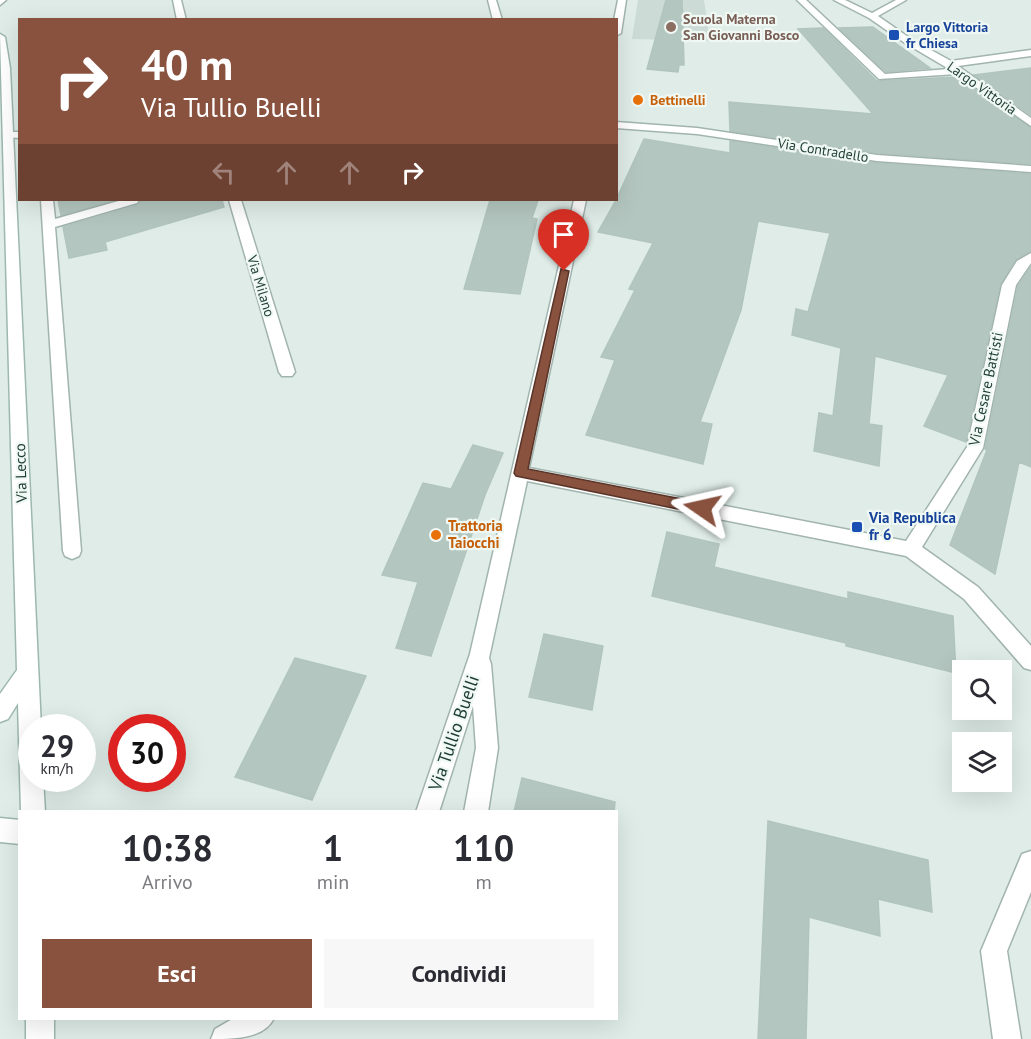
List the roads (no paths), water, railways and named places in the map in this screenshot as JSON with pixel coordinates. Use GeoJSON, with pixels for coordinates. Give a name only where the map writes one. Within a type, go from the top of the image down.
{"type":"FeatureCollection","features":[{"type":"Feature","properties":{"kind":"street"},"geometry":{"type":"LineString","coordinates":[[177,0],[182,18]]}},
{"type":"Feature","properties":{"kind":"street"},"geometry":{"type":"LineString","coordinates":[[492,0],[497,18]]}},
{"type":"Feature","properties":{"kind":"street"},"geometry":{"type":"LineString","coordinates":[[618,22],[622,0]]}},
{"type":"Feature","properties":{"kind":"street"},"geometry":{"type":"LineString","coordinates":[[801,0],[883,77],[959,71]]}},
{"type":"Feature","properties":{"kind":"street","name":"Largo Vittoria"},"geometry":{"type":"LineString","coordinates":[[838,0],[872,16],[950,64],[1031,123]]}},
{"type":"Feature","properties":{"kind":"street"},"geometry":{"type":"LineString","coordinates":[[872,16],[902,0]]}},
{"type":"Feature","properties":{"kind":"street","name":"Via Lecco"},"geometry":{"type":"LineString","coordinates":[[0,37],[13,135],[27,673],[33,810]]}},
{"type":"Feature","properties":{"kind":"street"},"geometry":{"type":"LineString","coordinates":[[950,64],[1031,53]]}},
{"type":"Feature","properties":{"kind":"street","name":"Via Lecco"},"geometry":{"type":"LineString","coordinates":[[0,57],[5,68]]}},
{"type":"Feature","properties":{"kind":"street","name":"Via Contradello"},"geometry":{"type":"LineString","coordinates":[[618,125],[697,131],[877,159],[1031,169]]}},
{"type":"Feature","properties":{"kind":"street"},"geometry":{"type":"LineString","coordinates":[[47,201],[72,551]]}},
{"type":"Feature","properties":{"kind":"street"},"geometry":{"type":"LineString","coordinates":[[48,225],[131,201]]}},
{"type":"Feature","properties":{"kind":"street","name":"Via Milano"},"geometry":{"type":"LineString","coordinates":[[235,201],[287,372]]}},
{"type":"Feature","properties":{"kind":"street","name":"Via Tullio Buelli"},"geometry":{"type":"LineString","coordinates":[[428,810],[480,654],[580,201]]}},
{"type":"Feature","properties":{"kind":"street","name":"Via Cesare Battisti"},"geometry":{"type":"LineString","coordinates":[[911,549],[975,448],[1009,285],[1022,264],[1031,257]]}},
{"type":"Feature","properties":{"kind":"street"},"geometry":{"type":"LineString","coordinates":[[520,473],[911,549],[971,593],[1031,661]]}},
{"type":"Feature","properties":{"kind":"street","name":"Via Tullio Buelli"},"geometry":{"type":"LineString","coordinates":[[476,810],[487,748],[480,654]]}},
{"type":"Feature","properties":{"kind":"street"},"geometry":{"type":"LineString","coordinates":[[0,712],[27,673]]}},
{"type":"Feature","properties":{"kind":"street"},"geometry":{"type":"LineString","coordinates":[[0,830],[18,832]]}},
{"type":"Feature","properties":{"kind":"street"},"geometry":{"type":"LineString","coordinates":[[1007,1039],[994,951],[1031,863]]}},
{"type":"Feature","properties":{"kind":"street"},"geometry":{"type":"LineString","coordinates":[[40,1020],[40,1039]]}},
{"type":"Feature","properties":{"kind":"street"},"geometry":{"type":"LineString","coordinates":[[225,1039],[258,1020]]}},
{"type":"Feature","properties":{"kind":"place","name":"Scuola Materna San Giovanni Bosco"},"geometry":{"type":"Point","coordinates":[671,27]}},
{"type":"Feature","properties":{"kind":"place","name":"Largo Vittoria fr Chiesa"},"geometry":{"type":"Point","coordinates":[894,35]}},
{"type":"Feature","properties":{"kind":"place","name":"Bettinelli"},"geometry":{"type":"Point","coordinates":[638,100]}},
{"type":"Feature","properties":{"kind":"place","name":"Via Republica fr 6"},"geometry":{"type":"Point","coordinates":[857,527]}},
{"type":"Feature","properties":{"kind":"place","name":"Trattoria Taiocchi"},"geometry":{"type":"Point","coordinates":[436,535]}}]}
